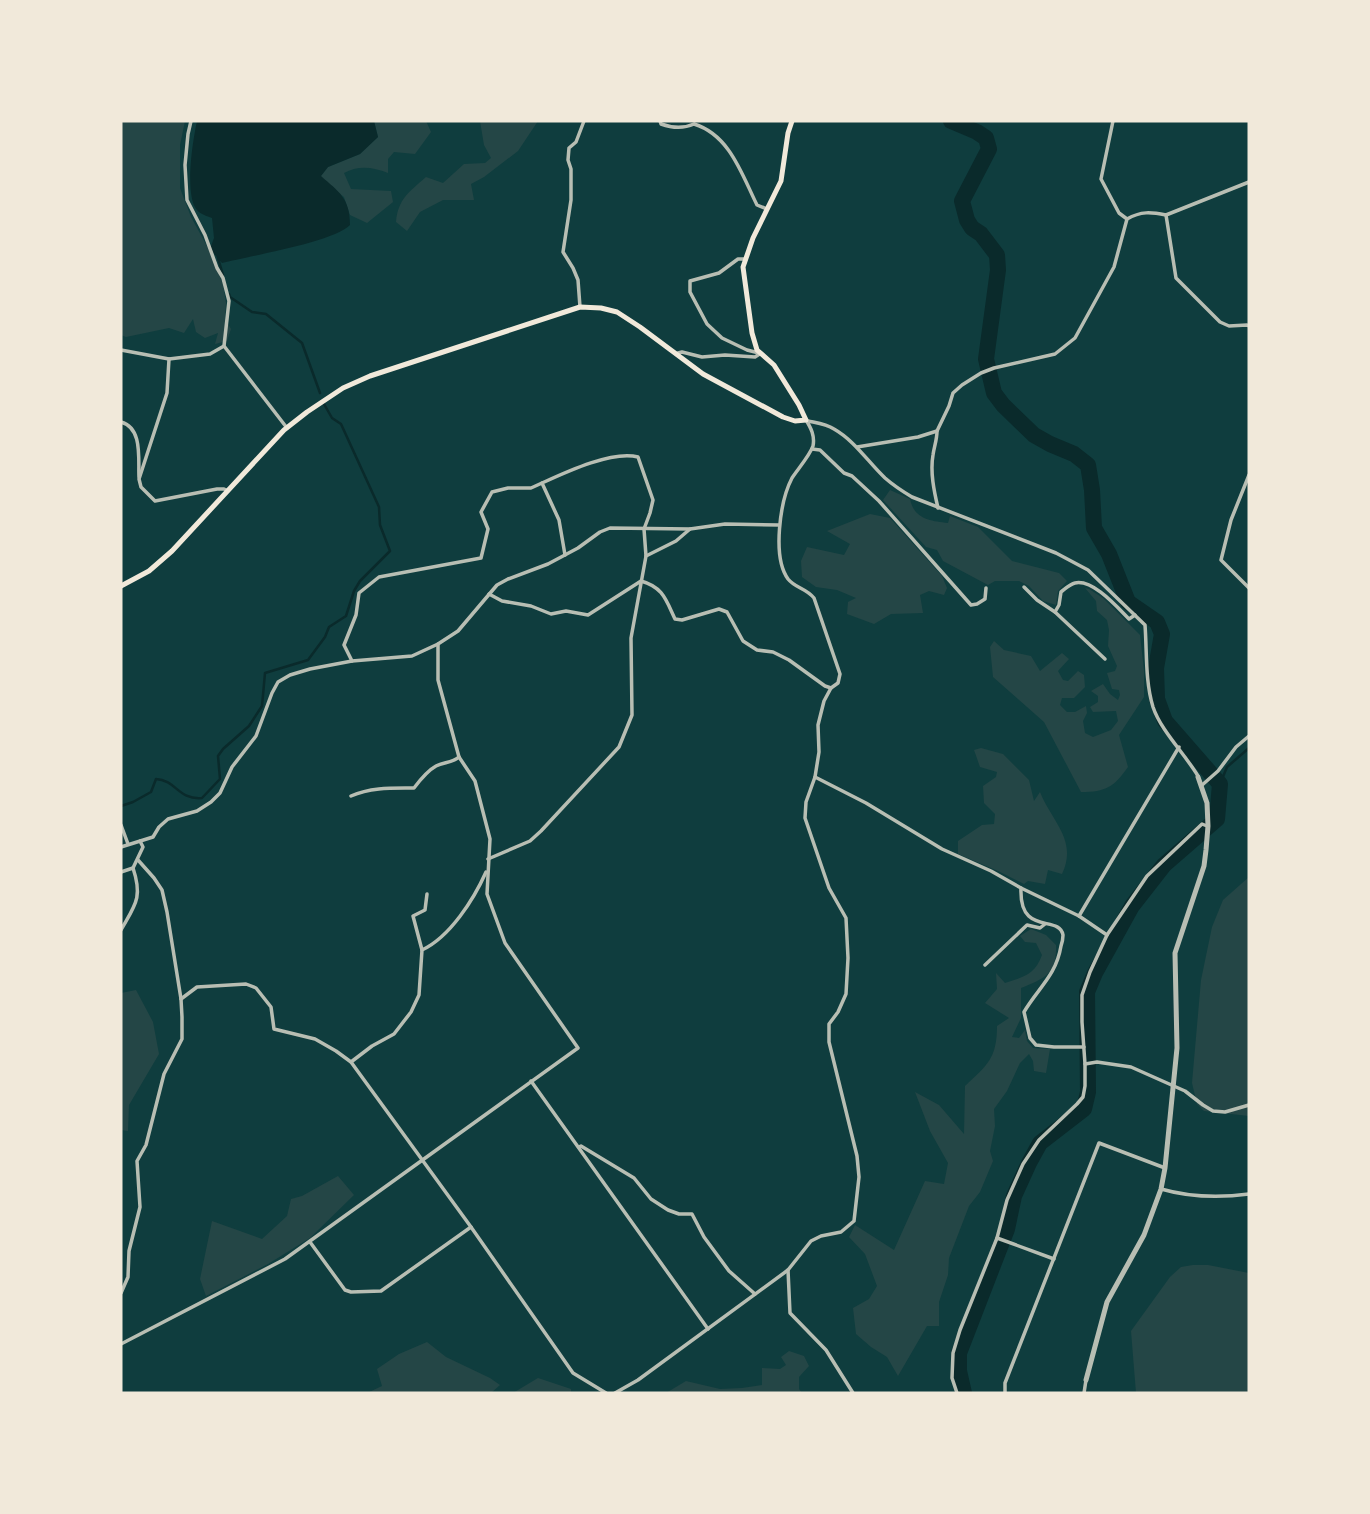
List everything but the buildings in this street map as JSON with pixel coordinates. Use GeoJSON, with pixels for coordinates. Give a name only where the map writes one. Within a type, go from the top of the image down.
{"type":"FeatureCollection","features":[{"type":"Feature","properties":{"kind":"main road"},"geometry":{"type":"LineString","coordinates":[[121,586],[149,571],[172,551],[287,428],[343,387],[580,307],[617,312],[703,374],[783,417],[795,421],[806,420],[774,365],[757,350],[752,333],[743,267],[753,238],[781,181],[792,121]]}},
{"type":"Feature","properties":{"kind":"street"},"geometry":{"type":"LineString","coordinates":[[191,121],[185,165],[187,200],[223,278],[229,301],[224,346],[287,428]]}},
{"type":"Feature","properties":{"kind":"street"},"geometry":{"type":"LineString","coordinates":[[580,307],[578,280],[564,253],[571,200],[569,148],[576,142],[584,121]]}},
{"type":"Feature","properties":{"kind":"street"},"geometry":{"type":"LineString","coordinates":[[660,121],[671,128],[694,124],[720,139],[731,152],[757,205],[768,210]]}},
{"type":"Feature","properties":{"kind":"street"},"geometry":{"type":"LineString","coordinates":[[1113,121],[1101,179],[1119,213],[1127,219]]}},
{"type":"Feature","properties":{"kind":"street"},"geometry":{"type":"LineString","coordinates":[[938,508],[933,480],[933,457],[937,431],[953,393],[981,373],[1055,354],[1075,338],[1114,267],[1127,219],[1138,213],[1167,215],[1249,183]]}},
{"type":"Feature","properties":{"kind":"street"},"geometry":{"type":"LineString","coordinates":[[1167,215],[1177,278],[1220,322],[1229,326],[1249,326]]}},
{"type":"Feature","properties":{"kind":"street"},"geometry":{"type":"LineString","coordinates":[[746,260],[738,259],[719,273],[690,281],[690,292],[707,324],[722,338],[747,350],[761,353]]}},
{"type":"Feature","properties":{"kind":"street"},"geometry":{"type":"LineString","coordinates":[[121,350],[169,359],[210,354],[224,346]]}},
{"type":"Feature","properties":{"kind":"street"},"geometry":{"type":"LineString","coordinates":[[676,354],[682,352],[702,357],[755,357],[761,353]]}},
{"type":"Feature","properties":{"kind":"street"},"geometry":{"type":"LineString","coordinates":[[139,479],[167,393],[169,359]]}},
{"type":"Feature","properties":{"kind":"street"},"geometry":{"type":"LineString","coordinates":[[806,420],[831,427],[857,447],[885,478],[912,497],[1056,553],[1088,570],[1145,625],[1154,708],[1198,777],[1207,803],[1204,866],[1175,953],[1177,1048],[1161,1189],[1144,1236],[1107,1302],[1083,1393]]}},
{"type":"Feature","properties":{"kind":"street"},"geometry":{"type":"LineString","coordinates":[[615,1393],[638,1380],[788,1270],[811,1241],[841,1232],[853,1221],[859,1177],[857,1156],[829,1042],[829,1024],[846,994],[846,918],[829,888],[806,818],[806,802],[815,776],[819,752],[818,725],[824,701],[831,688],[838,683],[840,674],[814,598],[808,591],[789,580],[781,560],[779,525],[782,506],[790,482],[812,449],[812,430],[806,420]]}},
{"type":"Feature","properties":{"kind":"street"},"geometry":{"type":"LineString","coordinates":[[121,422],[127,424],[137,435],[141,487],[155,501],[218,489],[228,491]]}},
{"type":"Feature","properties":{"kind":"street"},"geometry":{"type":"LineString","coordinates":[[857,447],[918,437],[937,431]]}},
{"type":"Feature","properties":{"kind":"street"},"geometry":{"type":"LineString","coordinates":[[812,449],[820,450],[879,501],[971,605],[985,599],[986,588]]}},
{"type":"Feature","properties":{"kind":"street"},"geometry":{"type":"LineString","coordinates":[[352,661],[344,645],[356,615],[359,593],[379,577],[481,558],[488,529],[481,512],[492,492],[508,488],[531,488],[576,467],[629,454],[638,457],[653,500],[644,528],[646,556],[631,638],[632,715],[619,747],[530,841],[488,859]]}},
{"type":"Feature","properties":{"kind":"street"},"geometry":{"type":"LineString","coordinates":[[1249,475],[1231,520],[1221,560],[1249,588]]}},
{"type":"Feature","properties":{"kind":"street"},"geometry":{"type":"LineString","coordinates":[[542,483],[559,520],[565,555]]}},
{"type":"Feature","properties":{"kind":"street"},"geometry":{"type":"LineString","coordinates":[[121,847],[153,837],[168,819],[197,811],[211,803],[220,793],[232,766],[256,736],[278,682],[290,675],[352,661],[412,656],[458,631],[497,585],[548,564],[610,528],[690,529],[724,524],[779,525]]}},
{"type":"Feature","properties":{"kind":"street"},"geometry":{"type":"LineString","coordinates":[[646,556],[676,541],[690,529]]}},
{"type":"Feature","properties":{"kind":"street"},"geometry":{"type":"LineString","coordinates":[[489,594],[502,601],[551,614],[566,611],[588,615],[641,581],[651,583],[662,592],[675,619],[682,620],[719,608],[727,612],[743,640],[757,650],[773,652],[789,660],[831,688]]}},
{"type":"Feature","properties":{"kind":"street"},"geometry":{"type":"LineString","coordinates":[[1055,612],[1061,592],[1076,582],[1093,586],[1129,619],[1135,615]]}},
{"type":"Feature","properties":{"kind":"street"},"geometry":{"type":"LineString","coordinates":[[1024,587],[1105,659]]}},
{"type":"Feature","properties":{"kind":"street"},"geometry":{"type":"LineString","coordinates":[[121,1344],[285,1259],[578,1048],[505,943],[487,894],[489,839],[475,781],[459,757],[438,680],[438,643]]}},
{"type":"Feature","properties":{"kind":"street"},"geometry":{"type":"LineString","coordinates":[[1201,786],[1249,736]]}},
{"type":"Feature","properties":{"kind":"street"},"geometry":{"type":"LineString","coordinates":[[1079,916],[1178,747]]}},
{"type":"Feature","properties":{"kind":"street"},"geometry":{"type":"LineString","coordinates":[[351,796],[363,791],[386,788],[414,788],[421,778],[437,766],[453,762],[459,757]]}},
{"type":"Feature","properties":{"kind":"street"},"geometry":{"type":"LineString","coordinates":[[815,776],[943,849],[1079,916],[1107,935]]}},
{"type":"Feature","properties":{"kind":"street"},"geometry":{"type":"LineString","coordinates":[[957,1393],[952,1378],[953,1353],[996,1238],[1007,1200],[1023,1164],[1039,1140],[1083,1097],[1085,1064],[1082,995],[1090,972],[1107,935],[1147,876],[1202,824],[1208,826]]}},
{"type":"Feature","properties":{"kind":"street"},"geometry":{"type":"LineString","coordinates":[[121,825],[128,844]]}},
{"type":"Feature","properties":{"kind":"street"},"geometry":{"type":"LineString","coordinates":[[121,872],[133,868],[138,860],[143,847],[140,841]]}},
{"type":"Feature","properties":{"kind":"street"},"geometry":{"type":"LineString","coordinates":[[121,1293],[128,1277],[129,1251],[140,1207],[137,1161],[146,1145],[164,1074],[182,1039],[183,1017],[162,890],[138,860]]}},
{"type":"Feature","properties":{"kind":"street"},"geometry":{"type":"LineString","coordinates":[[121,930],[136,903],[138,885],[133,868]]}},
{"type":"Feature","properties":{"kind":"street"},"geometry":{"type":"LineString","coordinates":[[422,950],[434,945],[466,908],[477,893],[487,869]]}},
{"type":"Feature","properties":{"kind":"street"},"geometry":{"type":"LineString","coordinates":[[1021,888],[1021,902],[1027,915],[1036,922],[1056,926],[1063,937],[1060,955],[1052,975],[1024,1012],[1030,1038],[1036,1045],[1084,1047]]}},
{"type":"Feature","properties":{"kind":"street"},"geometry":{"type":"LineString","coordinates":[[351,1062],[394,1034],[411,1012],[419,995],[422,950],[414,916],[425,910],[427,894]]}},
{"type":"Feature","properties":{"kind":"street"},"geometry":{"type":"LineString","coordinates":[[985,965],[1027,926],[1040,928],[1045,924]]}},
{"type":"Feature","properties":{"kind":"street"},"geometry":{"type":"LineString","coordinates":[[181,999],[197,987],[246,984],[256,988],[271,1007],[274,1029],[315,1039],[351,1062],[573,1373],[606,1393]]}},
{"type":"Feature","properties":{"kind":"street"},"geometry":{"type":"LineString","coordinates":[[1085,1064],[1097,1062],[1131,1067],[1185,1091],[1213,1111],[1225,1112],[1249,1105]]}},
{"type":"Feature","properties":{"kind":"street"},"geometry":{"type":"LineString","coordinates":[[531,1082],[708,1329]]}},
{"type":"Feature","properties":{"kind":"street"},"geometry":{"type":"LineString","coordinates":[[1005,1393],[1005,1382],[1099,1143],[1165,1168]]}},
{"type":"Feature","properties":{"kind":"street"},"geometry":{"type":"LineString","coordinates":[[579,1148],[581,1146],[634,1178],[651,1199],[668,1210],[679,1214],[692,1214],[704,1237],[729,1271],[755,1294]]}},
{"type":"Feature","properties":{"kind":"street"},"geometry":{"type":"LineString","coordinates":[[1161,1189],[1195,1195],[1249,1194]]}},
{"type":"Feature","properties":{"kind":"street"},"geometry":{"type":"LineString","coordinates":[[310,1242],[345,1290],[381,1291],[471,1227]]}},
{"type":"Feature","properties":{"kind":"street"},"geometry":{"type":"LineString","coordinates":[[996,1238],[1054,1259]]}},
{"type":"Feature","properties":{"kind":"street"},"geometry":{"type":"LineString","coordinates":[[788,1270],[790,1313],[826,1350],[853,1393]]}},
{"type":"Feature","properties":{"kind":"shaded area"},"geometry":{"type":"Polygon","coordinates":[[[121,121],[185,121],[180,145],[180,188],[223,284],[225,319],[231,329],[227,341],[215,344],[218,333],[205,338],[196,332],[193,319],[184,333],[169,328],[126,337],[121,335],[121,121]]]}},
{"type":"Feature","properties":{"kind":"shaded area"},"geometry":{"type":"Polygon","coordinates":[[[197,121],[374,121],[378,137],[360,154],[328,167],[321,176],[346,202],[350,225],[310,243],[222,263],[210,249],[214,238],[212,218],[197,210],[191,192],[193,140],[197,121]]]}},
{"type":"Feature","properties":{"kind":"shaded area"},"geometry":{"type":"Polygon","coordinates":[[[374,121],[426,121],[431,132],[415,154],[394,152],[388,159],[388,173],[366,168],[344,173],[351,189],[391,191],[393,202],[367,223],[350,215],[344,197],[320,177],[328,167],[360,154],[378,137],[374,121]]]}},
{"type":"Feature","properties":{"kind":"shaded area"},"geometry":{"type":"Polygon","coordinates":[[[480,121],[538,121],[518,151],[471,184],[474,200],[443,200],[420,212],[407,231],[396,222],[399,207],[414,187],[426,177],[443,183],[464,164],[485,163],[491,158],[484,145],[480,121]]]}},
{"type":"Feature","properties":{"kind":"shaded area"},"geometry":{"type":"Polygon","coordinates":[[[890,490],[910,499],[915,511],[924,518],[948,523],[950,516],[978,527],[1012,561],[1059,573],[1067,581],[1058,591],[1056,605],[1043,601],[1029,586],[1019,581],[995,581],[988,585],[943,561],[937,550],[926,547],[883,500],[890,490]]]}},
{"type":"Feature","properties":{"kind":"shaded area"},"geometry":{"type":"Polygon","coordinates":[[[870,514],[890,518],[942,576],[947,588],[944,595],[929,591],[920,595],[923,613],[891,614],[874,624],[847,614],[848,602],[856,598],[837,590],[816,587],[802,577],[801,561],[807,547],[844,555],[850,544],[827,531],[870,514]]]}},
{"type":"Feature","properties":{"kind":"shaded area"},"geometry":{"type":"Polygon","coordinates":[[[1085,588],[1103,598],[1140,635],[1144,697],[1119,735],[1128,767],[1109,787],[1081,792],[1044,722],[993,677],[990,647],[994,641],[1004,650],[1031,656],[1040,671],[1062,653],[1069,659],[1058,671],[1063,680],[1068,681],[1078,671],[1084,675],[1085,687],[1074,698],[1062,698],[1060,705],[1067,712],[1075,712],[1086,706],[1087,713],[1083,721],[1085,733],[1093,737],[1111,730],[1118,721],[1116,711],[1093,712],[1090,707],[1098,702],[1098,696],[1091,691],[1103,684],[1118,700],[1119,690],[1112,689],[1107,673],[1115,671],[1117,666],[1108,646],[1107,620],[1097,611],[1096,601],[1085,588]]]}},
{"type":"Feature","properties":{"kind":"shaded area"},"geometry":{"type":"Polygon","coordinates":[[[981,748],[1003,754],[1029,780],[1034,801],[1040,792],[1062,832],[1067,851],[1066,862],[1062,874],[1048,870],[1045,884],[1028,881],[1024,884],[958,854],[958,841],[982,825],[994,824],[995,814],[984,803],[983,786],[996,777],[997,772],[980,767],[974,750],[981,748]]]}},
{"type":"Feature","properties":{"kind":"shaded area"},"geometry":{"type":"Polygon","coordinates":[[[1249,877],[1249,1116],[1204,1111],[1197,1104],[1192,1083],[1201,980],[1212,927],[1223,900],[1249,877]]]}},
{"type":"Feature","properties":{"kind":"shaded area"},"geometry":{"type":"Polygon","coordinates":[[[1031,929],[1046,935],[1056,945],[1056,955],[1048,974],[1021,988],[1021,1018],[1012,1037],[1019,1038],[1025,1030],[1027,1041],[1033,1048],[1050,1049],[1046,1073],[1034,1071],[1029,1054],[1020,1063],[1007,1091],[994,1109],[995,1126],[990,1151],[993,1161],[980,1192],[969,1206],[949,1258],[948,1275],[939,1302],[939,1326],[927,1326],[898,1376],[887,1357],[856,1334],[853,1308],[869,1299],[877,1286],[865,1254],[849,1237],[855,1225],[894,1250],[925,1181],[944,1184],[948,1163],[930,1131],[915,1092],[939,1105],[964,1134],[965,1086],[993,1054],[997,1026],[1009,1018],[985,1003],[997,989],[996,973],[1005,983],[1028,974],[1036,967],[1042,955],[1036,943],[1025,942],[1020,936],[1031,929]]]}},
{"type":"Feature","properties":{"kind":"shaded area"},"geometry":{"type":"Polygon","coordinates":[[[136,990],[153,1022],[159,1054],[129,1105],[128,1131],[121,1130],[121,993],[136,990]]]}},
{"type":"Feature","properties":{"kind":"shaded area"},"geometry":{"type":"Polygon","coordinates":[[[338,1176],[354,1195],[310,1238],[268,1264],[206,1296],[200,1279],[212,1221],[262,1239],[287,1216],[291,1199],[302,1196],[338,1176]]]}},
{"type":"Feature","properties":{"kind":"shaded area"},"geometry":{"type":"Polygon","coordinates":[[[1208,1265],[1249,1273],[1249,1393],[1136,1393],[1131,1331],[1170,1277],[1181,1267],[1208,1265]]]}},
{"type":"Feature","properties":{"kind":"shaded area"},"geometry":{"type":"Polygon","coordinates":[[[427,1342],[446,1357],[500,1385],[491,1393],[367,1393],[382,1386],[377,1369],[399,1354],[427,1342]]]}},
{"type":"Feature","properties":{"kind":"shaded area"},"geometry":{"type":"Polygon","coordinates":[[[789,1351],[804,1356],[809,1366],[799,1377],[799,1389],[802,1393],[666,1393],[686,1381],[720,1389],[762,1385],[762,1368],[780,1369],[786,1365],[781,1357],[789,1351]]]}},
{"type":"Feature","properties":{"kind":"shaded area"},"geometry":{"type":"Polygon","coordinates":[[[538,1378],[571,1389],[571,1393],[513,1393],[538,1378]]]}},
{"type":"Feature","properties":{"kind":"waterway"},"geometry":{"type":"LineString","coordinates":[[951,121],[986,138],[989,149],[962,201],[972,228],[981,234],[997,255],[998,270],[986,359],[994,393],[1034,435],[1074,454],[1088,465],[1094,528],[1109,554],[1128,602],[1157,622],[1162,634],[1156,668],[1157,699],[1165,721],[1220,784],[1217,819],[1164,865],[1132,906],[1087,992],[1088,1092],[1084,1109],[1040,1143],[1014,1196],[1007,1229],[959,1353],[959,1371],[964,1393]]}},
{"type":"Feature","properties":{"kind":"waterway"},"geometry":{"type":"LineString","coordinates":[[218,258],[223,275]]}},
{"type":"Feature","properties":{"kind":"waterway"},"geometry":{"type":"LineString","coordinates":[[229,294],[252,312],[266,314],[302,343],[320,393]]}},
{"type":"Feature","properties":{"kind":"waterway"},"geometry":{"type":"LineString","coordinates":[[121,806],[151,792],[156,779],[163,780],[188,796],[202,798],[220,779],[218,756],[249,726],[262,706],[265,673],[308,660],[329,627],[346,616],[360,581],[390,551],[380,525],[379,507],[341,424],[332,418],[324,404]]}},
{"type":"Feature","properties":{"kind":"waterway"},"geometry":{"type":"LineString","coordinates":[[1220,784],[1227,767],[1249,748]]}}]}
